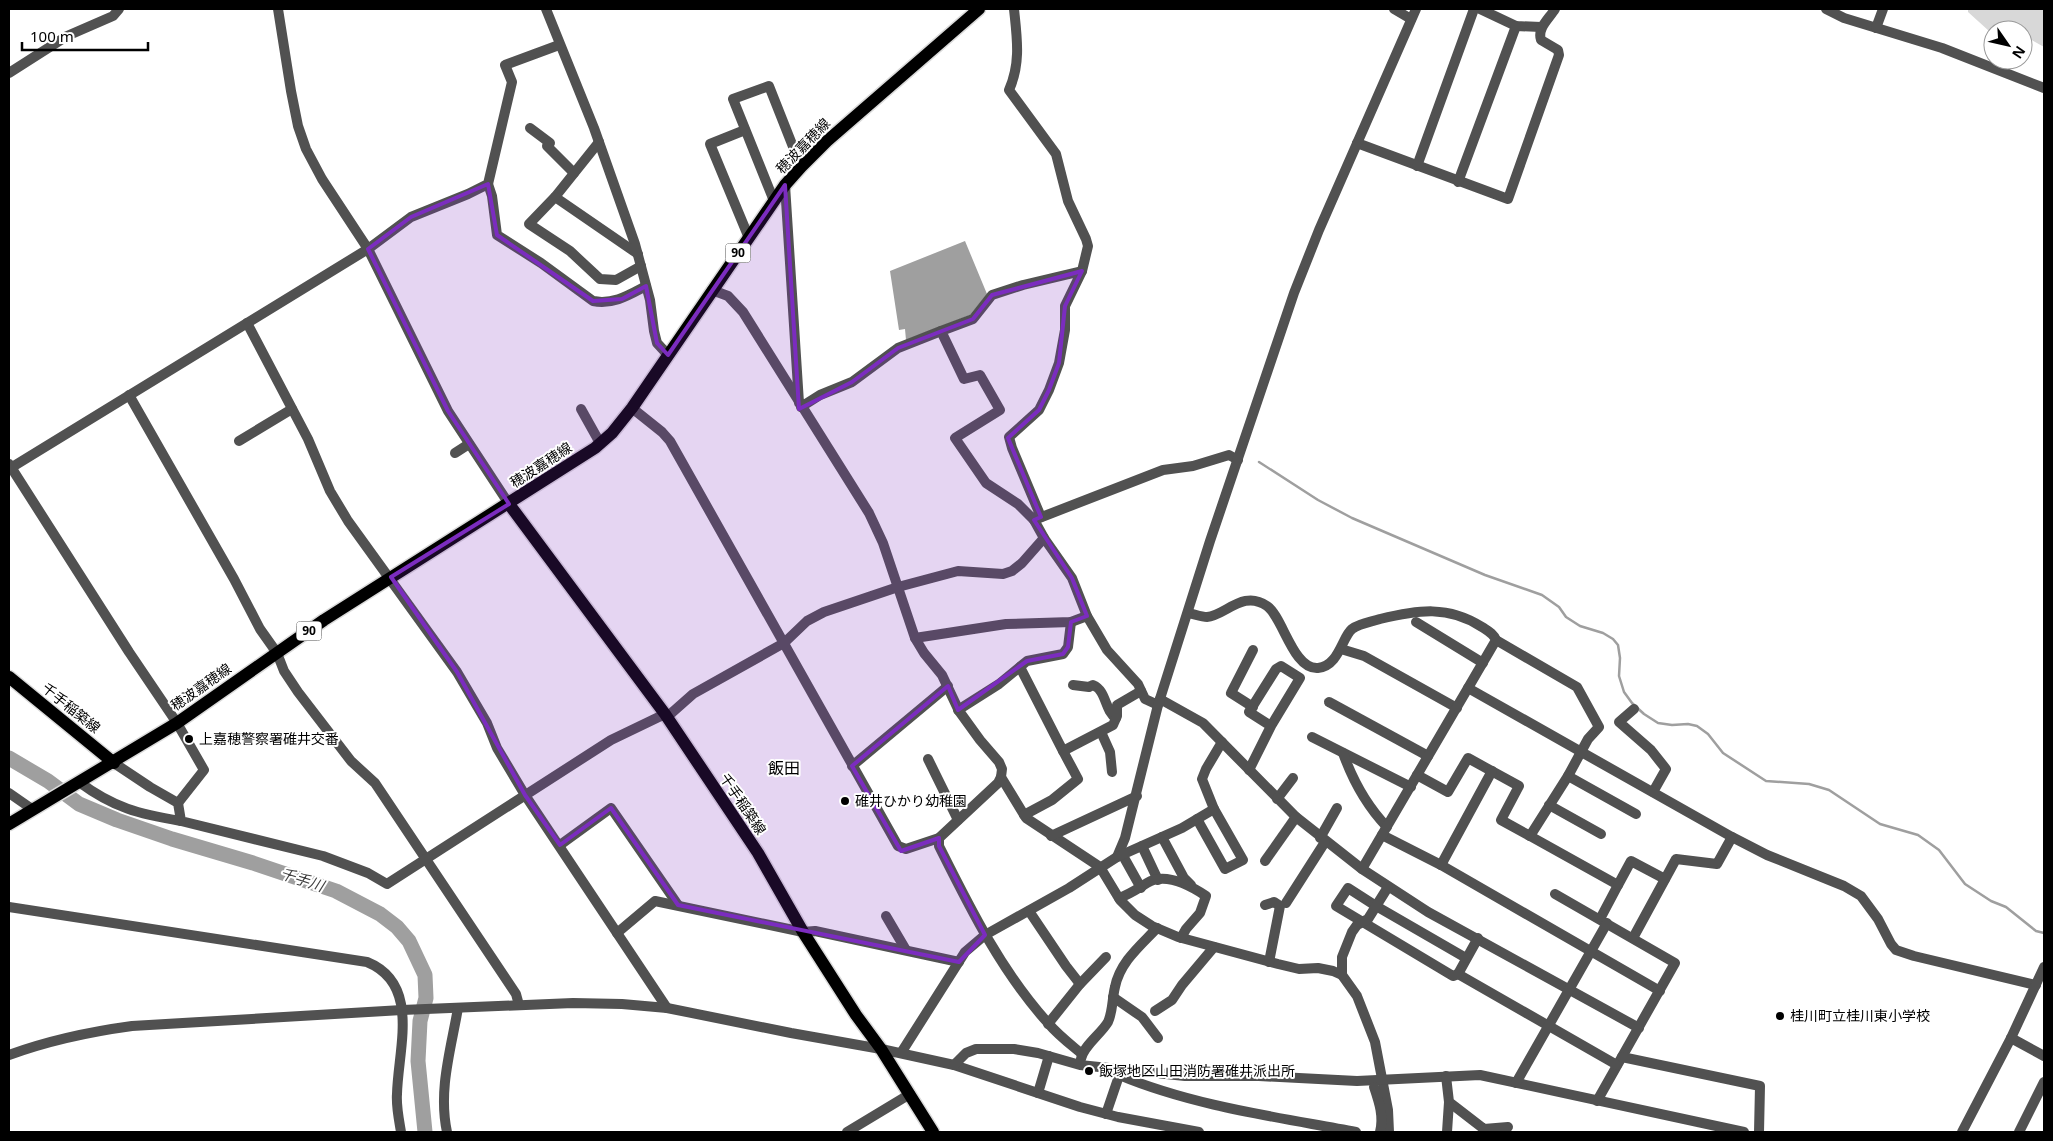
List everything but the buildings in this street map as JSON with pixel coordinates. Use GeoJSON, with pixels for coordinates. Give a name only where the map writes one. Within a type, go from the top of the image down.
{"type":"FeatureCollection","features":[{"type":"Feature","properties":{"kind":"main road","name":"穂波嘉穂線"},"geometry":{"type":"LineString","coordinates":[[9,824],[177,723],[277,653],[600,444],[612,433],[632,408],[785,185],[800,167],[878,96],[979,9]]}},
{"type":"Feature","properties":{"kind":"main road","name":"千手稲築線"},"geometry":{"type":"LineString","coordinates":[[509,504],[666,716],[758,853],[803,932],[856,1015],[881,1049],[933,1132]]}},
{"type":"Feature","properties":{"kind":"main road","name":"千手稲築線"},"geometry":{"type":"LineString","coordinates":[[9,677],[114,762]]}},
{"type":"Feature","properties":{"kind":"street"},"geometry":{"type":"LineString","coordinates":[[9,73],[67,36],[113,16],[119,9]]}},
{"type":"Feature","properties":{"kind":"street"},"geometry":{"type":"LineString","coordinates":[[278,9],[291,91],[298,126],[306,149],[322,179],[368,249],[448,412],[509,504]]}},
{"type":"Feature","properties":{"kind":"street"},"geometry":{"type":"LineString","coordinates":[[546,9],[599,142],[638,254],[657,343],[668,355]]}},
{"type":"Feature","properties":{"kind":"street"},"geometry":{"type":"LineString","coordinates":[[1014,9],[1018,63],[1009,90],[1056,154],[1068,201],[1088,246],[1082,272],[1065,306],[1065,330],[1059,364],[1049,390],[1038,410],[1009,437],[1044,538],[1072,578],[1087,616],[1107,650],[1138,684],[1145,698],[1159,702],[1203,723],[1296,818],[1322,840],[1362,869],[1428,912],[1639,1028]]}},
{"type":"Feature","properties":{"kind":"street"},"geometry":{"type":"LineString","coordinates":[[1140,888],[1120,856],[1137,796],[1159,702],[1294,293],[1412,13],[1394,9]]}},
{"type":"Feature","properties":{"kind":"street"},"geometry":{"type":"LineString","coordinates":[[1417,166],[1474,9]]}},
{"type":"Feature","properties":{"kind":"street"},"geometry":{"type":"LineString","coordinates":[[1480,9],[1516,26],[1541,27]]}},
{"type":"Feature","properties":{"kind":"street"},"geometry":{"type":"LineString","coordinates":[[1357,143],[1508,199],[1559,55],[1558,50],[1541,40],[1539,35],[1541,27],[1555,9]]}},
{"type":"Feature","properties":{"kind":"street"},"geometry":{"type":"LineString","coordinates":[[1826,9],[1844,18],[1942,48],[2044,88]]}},
{"type":"Feature","properties":{"kind":"street"},"geometry":{"type":"LineString","coordinates":[[1876,28],[1883,9]]}},
{"type":"Feature","properties":{"kind":"street"},"geometry":{"type":"LineString","coordinates":[[1458,182],[1516,26]]}},
{"type":"Feature","properties":{"kind":"street"},"geometry":{"type":"LineString","coordinates":[[560,45],[505,65],[512,82],[488,184],[492,196],[497,235],[541,263],[593,301],[601,303],[622,299],[646,286]]}},
{"type":"Feature","properties":{"kind":"street"},"geometry":{"type":"LineString","coordinates":[[774,201],[733,99],[769,86],[800,167]]}},
{"type":"Feature","properties":{"kind":"street"},"geometry":{"type":"LineString","coordinates":[[530,128],[550,143],[547,146],[574,174]]}},
{"type":"Feature","properties":{"kind":"street"},"geometry":{"type":"LineString","coordinates":[[745,130],[710,144],[749,238]]}},
{"type":"Feature","properties":{"kind":"street"},"geometry":{"type":"LineString","coordinates":[[599,142],[555,197],[528,224],[570,251],[600,279],[616,280],[641,266]]}},
{"type":"Feature","properties":{"kind":"street"},"geometry":{"type":"LineString","coordinates":[[180,821],[178,803],[204,770],[177,723],[9,467],[368,249],[411,217],[488,184]]}},
{"type":"Feature","properties":{"kind":"street"},"geometry":{"type":"LineString","coordinates":[[785,185],[800,406]]}},
{"type":"Feature","properties":{"kind":"street"},"geometry":{"type":"LineString","coordinates":[[555,197],[638,254]]}},
{"type":"Feature","properties":{"kind":"street"},"geometry":{"type":"LineString","coordinates":[[800,406],[820,395],[852,382],[898,348],[973,319],[992,295],[1023,285],[1082,272]]}},
{"type":"Feature","properties":{"kind":"street"},"geometry":{"type":"LineString","coordinates":[[632,408],[670,441],[898,846],[906,848],[939,838],[990,791],[1001,777],[1002,769],[994,754],[980,740],[958,710],[948,686],[915,638],[883,543],[869,513],[737,304],[728,296],[712,290]]}},
{"type":"Feature","properties":{"kind":"street"},"geometry":{"type":"LineString","coordinates":[[248,323],[308,439],[330,491],[348,521],[391,578],[457,672],[487,723],[497,748],[525,795],[667,1008]]}},
{"type":"Feature","properties":{"kind":"street"},"geometry":{"type":"LineString","coordinates":[[941,332],[964,379],[980,375],[1000,410],[955,438],[986,483],[1038,519]]}},
{"type":"Feature","properties":{"kind":"street"},"geometry":{"type":"LineString","coordinates":[[129,395],[234,579],[260,629],[277,653],[284,670],[298,692],[351,761],[376,783],[516,994],[519,1005]]}},
{"type":"Feature","properties":{"kind":"street"},"geometry":{"type":"LineString","coordinates":[[239,441],[292,409]]}},
{"type":"Feature","properties":{"kind":"street"},"geometry":{"type":"LineString","coordinates":[[581,409],[600,444]]}},
{"type":"Feature","properties":{"kind":"street"},"geometry":{"type":"LineString","coordinates":[[455,453],[469,444]]}},
{"type":"Feature","properties":{"kind":"street"},"geometry":{"type":"LineString","coordinates":[[1038,519],[1163,470],[1193,466],[1229,455],[1238,460]]}},
{"type":"Feature","properties":{"kind":"street"},"geometry":{"type":"LineString","coordinates":[[77,783],[116,805],[141,814],[180,821],[323,856],[368,873],[387,884],[611,740],[666,716],[693,694],[784,643],[807,621],[824,612],[898,587],[958,571],[1003,574],[1012,571],[1022,563],[1044,538]]}},
{"type":"Feature","properties":{"kind":"street"},"geometry":{"type":"LineString","coordinates":[[1188,613],[1206,617],[1232,605],[1256,601],[1266,605],[1272,611],[1290,645],[1302,660],[1313,667],[1325,666],[1341,648],[1348,633],[1363,624],[1410,612],[1433,611],[1454,613],[1469,619],[1493,634],[1496,640],[1577,687],[1599,726],[1581,751],[1568,776],[1530,836]]}},
{"type":"Feature","properties":{"kind":"street"},"geometry":{"type":"LineString","coordinates":[[915,638],[1006,624],[1071,622],[1087,616]]}},
{"type":"Feature","properties":{"kind":"street"},"geometry":{"type":"LineString","coordinates":[[958,710],[999,684],[1033,659],[1063,654],[1068,647],[1071,622]]}},
{"type":"Feature","properties":{"kind":"street"},"geometry":{"type":"LineString","coordinates":[[1416,622],[1483,663]]}},
{"type":"Feature","properties":{"kind":"street"},"geometry":{"type":"LineString","coordinates":[[1362,869],[1496,640]]}},
{"type":"Feature","properties":{"kind":"street"},"geometry":{"type":"LineString","coordinates":[[1341,648],[1364,656],[1456,708]]}},
{"type":"Feature","properties":{"kind":"street"},"geometry":{"type":"LineString","coordinates":[[1253,650],[1231,693],[1253,707]]}},
{"type":"Feature","properties":{"kind":"street"},"geometry":{"type":"LineString","coordinates":[[1248,770],[1271,726],[1300,678],[1284,666],[1279,667],[1249,712],[1271,726]]}},
{"type":"Feature","properties":{"kind":"street"},"geometry":{"type":"LineString","coordinates":[[1020,667],[1078,779],[1052,800],[1024,815]]}},
{"type":"Feature","properties":{"kind":"street"},"geometry":{"type":"LineString","coordinates":[[1073,685],[1089,688],[1093,685],[1096,686],[1104,696],[1109,711],[1116,718]]}},
{"type":"Feature","properties":{"kind":"street"},"geometry":{"type":"LineString","coordinates":[[852,766],[948,686]]}},
{"type":"Feature","properties":{"kind":"street"},"geometry":{"type":"LineString","coordinates":[[1468,688],[1732,837],[1767,855],[1844,886],[1861,896],[1870,907],[1890,944],[1896,950],[2036,986]]}},
{"type":"Feature","properties":{"kind":"street"},"geometry":{"type":"LineString","coordinates":[[1063,751],[1113,725],[1116,718],[1117,705],[1141,691]]}},
{"type":"Feature","properties":{"kind":"street"},"geometry":{"type":"LineString","coordinates":[[1329,702],[1428,756]]}},
{"type":"Feature","properties":{"kind":"street"},"geometry":{"type":"LineString","coordinates":[[1634,709],[1619,722],[1651,750],[1666,769],[1653,792]]}},
{"type":"Feature","properties":{"kind":"street"},"geometry":{"type":"LineString","coordinates":[[1102,732],[1110,752],[1112,772]]}},
{"type":"Feature","properties":{"kind":"street"},"geometry":{"type":"LineString","coordinates":[[1312,737],[1411,787]]}},
{"type":"Feature","properties":{"kind":"street"},"geometry":{"type":"LineString","coordinates":[[1197,819],[1225,869],[1243,860],[1214,809],[1202,779],[1222,742]]}},
{"type":"Feature","properties":{"kind":"street"},"geometry":{"type":"LineString","coordinates":[[1343,753],[1353,779],[1385,831],[1660,991]]}},
{"type":"Feature","properties":{"kind":"street"},"geometry":{"type":"LineString","coordinates":[[1418,775],[1448,792],[1468,758],[1492,771],[1519,786],[1501,820],[1618,885]]}},
{"type":"Feature","properties":{"kind":"street"},"geometry":{"type":"LineString","coordinates":[[928,759],[958,820]]}},
{"type":"Feature","properties":{"kind":"street"},"geometry":{"type":"LineString","coordinates":[[114,762],[150,787],[178,803]]}},
{"type":"Feature","properties":{"kind":"street"},"geometry":{"type":"LineString","coordinates":[[1441,865],[1492,771]]}},
{"type":"Feature","properties":{"kind":"street"},"geometry":{"type":"LineString","coordinates":[[1568,776],[1636,814]]}},
{"type":"Feature","properties":{"kind":"street"},"geometry":{"type":"LineString","coordinates":[[1001,777],[1024,815],[1051,836],[1100,867],[1118,898],[1135,914],[1157,928],[1181,938],[1269,962],[1299,969],[1318,968],[1342,975],[1357,996],[1375,1042],[1388,1110],[1389,1132]]}},
{"type":"Feature","properties":{"kind":"street"},"geometry":{"type":"LineString","coordinates":[[1277,799],[1293,778]]}},
{"type":"Feature","properties":{"kind":"street"},"geometry":{"type":"LineString","coordinates":[[9,793],[34,808]]}},
{"type":"Feature","properties":{"kind":"street"},"geometry":{"type":"LineString","coordinates":[[1051,836],[1137,796]]}},
{"type":"Feature","properties":{"kind":"street"},"geometry":{"type":"LineString","coordinates":[[1549,806],[1600,834]]}},
{"type":"Feature","properties":{"kind":"street"},"geometry":{"type":"LineString","coordinates":[[560,845],[611,808],[678,905]]}},
{"type":"Feature","properties":{"kind":"street"},"geometry":{"type":"LineString","coordinates":[[1286,903],[1322,840],[1337,808]]}},
{"type":"Feature","properties":{"kind":"street"},"geometry":{"type":"LineString","coordinates":[[901,1053],[972,945],[985,935],[1069,888],[1100,867],[1214,809]]}},
{"type":"Feature","properties":{"kind":"street"},"geometry":{"type":"LineString","coordinates":[[1265,861],[1296,818]]}},
{"type":"Feature","properties":{"kind":"street"},"geometry":{"type":"LineString","coordinates":[[1162,837],[1184,878],[1206,896],[1200,912],[1181,938]]}},
{"type":"Feature","properties":{"kind":"street"},"geometry":{"type":"LineString","coordinates":[[1633,938],[1676,859],[1716,864],[1732,837]]}},
{"type":"Feature","properties":{"kind":"street"},"geometry":{"type":"LineString","coordinates":[[939,838],[939,846],[985,935],[1016,984],[1048,1024],[1082,1054]]}},
{"type":"Feature","properties":{"kind":"street"},"geometry":{"type":"LineString","coordinates":[[1142,846],[1158,880]]}},
{"type":"Feature","properties":{"kind":"street"},"geometry":{"type":"LineString","coordinates":[[1516,1083],[1592,951],[1618,885],[1631,861],[1665,879]]}},
{"type":"Feature","properties":{"kind":"street"},"geometry":{"type":"LineString","coordinates":[[1118,898],[1128,895],[1147,882],[1158,880],[1186,884],[1193,887]]}},
{"type":"Feature","properties":{"kind":"street"},"geometry":{"type":"LineString","coordinates":[[1342,975],[1344,949],[1352,932],[1361,922],[1368,919],[1388,887]]}},
{"type":"Feature","properties":{"kind":"street"},"geometry":{"type":"LineString","coordinates":[[1466,958],[1348,888],[1336,906],[1453,976],[1458,974],[1478,938]]}},
{"type":"Feature","properties":{"kind":"street"},"geometry":{"type":"LineString","coordinates":[[1555,894],[1676,963],[1597,1101]]}},
{"type":"Feature","properties":{"kind":"street"},"geometry":{"type":"LineString","coordinates":[[617,933],[655,901],[803,932],[815,930],[960,962]]}},
{"type":"Feature","properties":{"kind":"street"},"geometry":{"type":"LineString","coordinates":[[1264,905],[1274,902],[1280,906],[1269,962]]}},
{"type":"Feature","properties":{"kind":"street"},"geometry":{"type":"LineString","coordinates":[[9,907],[366,962],[378,966],[392,981],[402,1010],[404,1031],[396,1096],[401,1132]]}},
{"type":"Feature","properties":{"kind":"street"},"geometry":{"type":"LineString","coordinates":[[1029,911],[1080,984]]}},
{"type":"Feature","properties":{"kind":"street"},"geometry":{"type":"LineString","coordinates":[[886,916],[906,950]]}},
{"type":"Feature","properties":{"kind":"street"},"geometry":{"type":"LineString","coordinates":[[1080,1065],[1082,1054],[1100,1034],[1108,1021],[1118,974],[1125,963],[1157,928]]}},
{"type":"Feature","properties":{"kind":"street"},"geometry":{"type":"LineString","coordinates":[[1155,1012],[1172,1000],[1182,985],[1214,948]]}},
{"type":"Feature","properties":{"kind":"street"},"geometry":{"type":"LineString","coordinates":[[1048,1024],[1080,984],[1106,956]]}},
{"type":"Feature","properties":{"kind":"street"},"geometry":{"type":"LineString","coordinates":[[1962,1132],[2044,970]]}},
{"type":"Feature","properties":{"kind":"street"},"geometry":{"type":"LineString","coordinates":[[1458,974],[1548,1026],[1619,1061],[1760,1086],[1759,1132]]}},
{"type":"Feature","properties":{"kind":"street"},"geometry":{"type":"LineString","coordinates":[[1113,997],[1142,1017],[1158,1038]]}},
{"type":"Feature","properties":{"kind":"street"},"geometry":{"type":"LineString","coordinates":[[9,1055],[39,1044],[87,1032],[123,1027],[402,1010],[580,1003],[622,1004],[667,1008],[792,1034],[901,1053],[954,1065],[1106,1114],[1199,1132]]}},
{"type":"Feature","properties":{"kind":"street"},"geometry":{"type":"LineString","coordinates":[[448,1132],[444,1088],[455,1008]]}},
{"type":"Feature","properties":{"kind":"street"},"geometry":{"type":"LineString","coordinates":[[2011,1038],[2044,1056]]}},
{"type":"Feature","properties":{"kind":"street"},"geometry":{"type":"LineString","coordinates":[[954,1065],[966,1053],[976,1049],[1014,1049],[1080,1065],[1120,1072],[1185,1076],[1259,1076],[1357,1081],[1480,1076],[1744,1132]]}},
{"type":"Feature","properties":{"kind":"street"},"geometry":{"type":"LineString","coordinates":[[1038,1093],[1049,1056]]}},
{"type":"Feature","properties":{"kind":"street"},"geometry":{"type":"LineString","coordinates":[[1106,1114],[1120,1072]]}},
{"type":"Feature","properties":{"kind":"street"},"geometry":{"type":"LineString","coordinates":[[1120,1072],[1150,1086],[1224,1106],[1356,1132]]}},
{"type":"Feature","properties":{"kind":"street"},"geometry":{"type":"LineString","coordinates":[[1446,1076],[1449,1102],[1447,1132]]}},
{"type":"Feature","properties":{"kind":"street"},"geometry":{"type":"LineString","coordinates":[[2019,1132],[2044,1082]]}},
{"type":"Feature","properties":{"kind":"street"},"geometry":{"type":"LineString","coordinates":[[1374,1087],[1381,1107],[1382,1125],[1380,1132]]}},
{"type":"Feature","properties":{"kind":"street"},"geometry":{"type":"LineString","coordinates":[[847,1132],[910,1094]]}},
{"type":"Feature","properties":{"kind":"street"},"geometry":{"type":"LineString","coordinates":[[1449,1102],[1484,1129],[1508,1127]]}},
{"type":"Feature","properties":{"kind":"highlighted area"},"geometry":{"type":"Polygon","coordinates":[[[488,184],[497,235],[593,301],[622,299],[646,286],[657,343],[668,355],[785,185],[799,409],[852,382],[898,348],[973,319],[992,295],[1082,271],[1065,306],[1059,363],[1049,390],[1039,410],[1008,438],[1041,517],[1034,520],[1072,578],[1087,616],[1071,622],[1068,647],[1063,654],[1027,661],[958,710],[948,686],[852,766],[901,851],[939,838],[939,846],[985,935],[959,962],[678,905],[611,808],[560,845],[525,795],[457,672],[391,577],[509,504],[448,411],[368,249],[411,217],[488,184]]]}},
{"type":"Feature","properties":{"kind":"shaded area"},"geometry":{"type":"Polygon","coordinates":[[[1968,9],[2044,9],[2044,47],[2033,41],[2033,20],[1983,20],[1983,26],[1968,12],[1968,9]]]}},
{"type":"Feature","properties":{"kind":"shaded area"},"geometry":{"type":"Polygon","coordinates":[[[965,241],[987,294],[970,315],[906,340],[905,329],[899,330],[890,271],[965,241]]]}},
{"type":"Feature","properties":{"kind":"waterway"},"geometry":{"type":"LineString","coordinates":[[1259,462],[1318,500],[1352,518],[1485,575],[1542,595],[1559,607],[1566,617],[1580,626],[1603,633],[1613,639],[1618,645],[1620,658],[1619,676],[1624,692],[1644,714],[1658,723],[1697,726],[1708,734],[1723,753],[1766,781],[1809,784],[1829,790],[1880,824],[1918,835],[1939,850],[1965,884],[1991,901],[2006,907],[2036,931],[2044,933]]}},
{"type":"Feature","properties":{"kind":"waterway","name":"千手川"},"geometry":{"type":"LineString","coordinates":[[9,758],[48,781],[79,804],[117,820],[172,839],[253,863],[336,891],[380,914],[397,927],[409,941],[425,975],[426,998],[420,1021],[418,1061],[425,1132]]}},
{"type":"Feature","properties":{"kind":"place","name":"上嘉穂警察署碓井交番"},"geometry":{"type":"Point","coordinates":[189,739]}},
{"type":"Feature","properties":{"kind":"place","name":"碓井ひかり幼稚園"},"geometry":{"type":"Point","coordinates":[845,801]}},
{"type":"Feature","properties":{"kind":"place","name":"桂川町立桂川東小学校"},"geometry":{"type":"Point","coordinates":[1780,1016]}},
{"type":"Feature","properties":{"kind":"place","name":"飯塚地区山田消防署碓井派出所"},"geometry":{"type":"Point","coordinates":[1089,1071]}},
{"type":"Feature","properties":{"kind":"district","name":"飯田"},"geometry":{"type":"Point","coordinates":[784,768]}}]}
